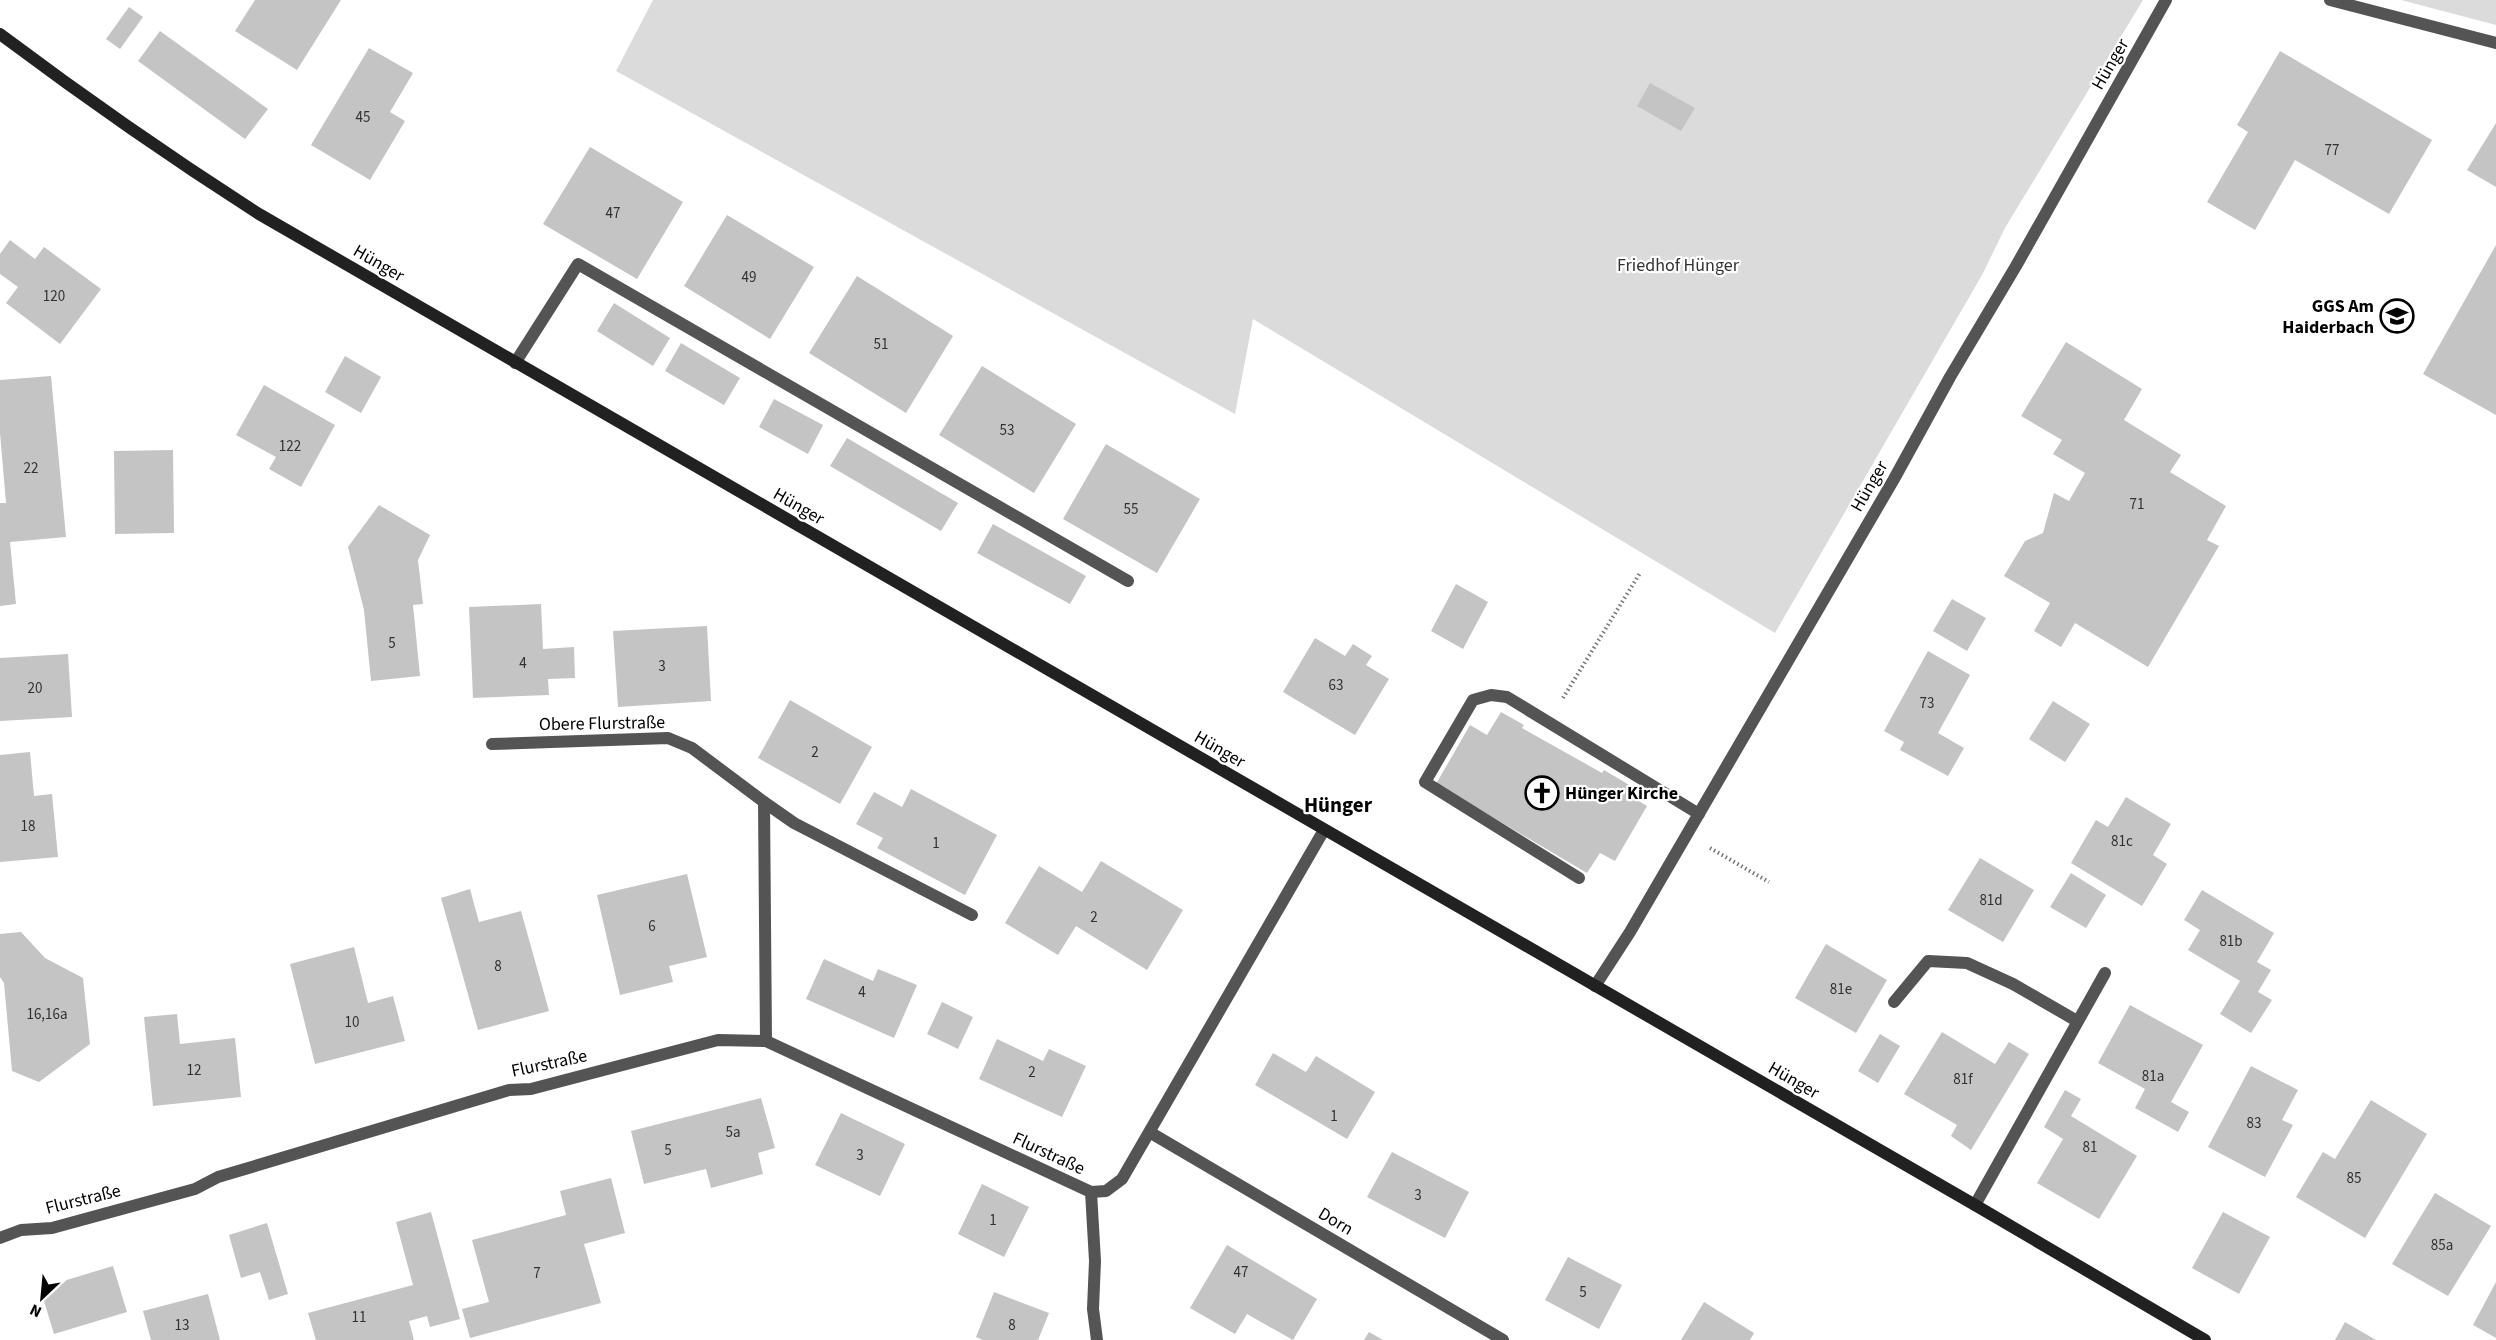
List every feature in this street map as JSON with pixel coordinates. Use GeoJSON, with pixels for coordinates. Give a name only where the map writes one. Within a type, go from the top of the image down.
{"type":"FeatureCollection","features":[{"type":"Feature","properties":{"kind":"main road","name":"Hünger"},"geometry":{"type":"LineString","coordinates":[[0,34],[83,96],[269,220],[2205,1340]]}},
{"type":"Feature","properties":{"kind":"street","name":"Hünger"},"geometry":{"type":"LineString","coordinates":[[1595,987],[1688,835],[1894,479],[2166,0]]}},
{"type":"Feature","properties":{"kind":"street"},"geometry":{"type":"LineString","coordinates":[[2330,0],[2496,43]]}},
{"type":"Feature","properties":{"kind":"street"},"geometry":{"type":"LineString","coordinates":[[515,363],[578,264],[1128,582]]}},
{"type":"Feature","properties":{"kind":"street"},"geometry":{"type":"LineString","coordinates":[[1580,878],[1425,782],[1473,700],[1491,695],[1507,697],[1699,814]]}},
{"type":"Feature","properties":{"kind":"street","name":"Obere Flurstraße"},"geometry":{"type":"LineString","coordinates":[[492,744],[668,738],[692,748],[794,823],[972,915]]}},
{"type":"Feature","properties":{"kind":"street"},"geometry":{"type":"LineString","coordinates":[[764,802],[766,1041]]}},
{"type":"Feature","properties":{"kind":"street"},"geometry":{"type":"LineString","coordinates":[[1097,1340],[1093,1309],[1095,1261],[1091,1192],[1106,1191],[1122,1179],[1151,1133],[1324,830]]}},
{"type":"Feature","properties":{"kind":"street"},"geometry":{"type":"LineString","coordinates":[[1894,1002],[1928,961],[1967,963],[2013,984],[2077,1021]]}},
{"type":"Feature","properties":{"kind":"street"},"geometry":{"type":"LineString","coordinates":[[1975,1205],[2105,973]]}},
{"type":"Feature","properties":{"kind":"street","name":"Flurstraße"},"geometry":{"type":"LineString","coordinates":[[0,1238],[21,1230],[51,1228],[195,1189],[218,1177],[509,1090],[531,1089],[718,1040],[766,1041],[1091,1192]]}},
{"type":"Feature","properties":{"kind":"street","name":"Dorn"},"geometry":{"type":"LineString","coordinates":[[1151,1133],[1503,1340]]}},
{"type":"Feature","properties":{"kind":"path"},"geometry":{"type":"LineString","coordinates":[[1548,722],[1640,573]]}},
{"type":"Feature","properties":{"kind":"path"},"geometry":{"type":"LineString","coordinates":[[1688,835],[1768,882]]}},
{"type":"Feature","properties":{"kind":"green space","name":"Friedhof Hünger"},"geometry":{"type":"Polygon","coordinates":[[[653,0],[2143,0],[2005,228],[1982,275],[1775,633],[1253,319],[1235,414],[616,71],[653,0]]]}},
{"type":"Feature","properties":{"kind":"green space"},"geometry":{"type":"Polygon","coordinates":[[[2401,0],[2496,0],[2496,25],[2401,0]]]}},
{"type":"Feature","properties":{"kind":"building"},"geometry":{"type":"Polygon","coordinates":[[[255,0],[341,0],[297,70],[235,31],[255,0]]]}},
{"type":"Feature","properties":{"kind":"building"},"geometry":{"type":"Polygon","coordinates":[[[129,7],[143,17],[120,49],[106,39],[129,7]]]}},
{"type":"Feature","properties":{"kind":"building"},"geometry":{"type":"Polygon","coordinates":[[[160,31],[268,109],[245,139],[138,61],[160,31]]]}},
{"type":"Feature","properties":{"kind":"building"},"geometry":{"type":"Polygon","coordinates":[[[369,48],[413,73],[390,112],[405,121],[370,180],[311,145],[369,48]]]}},
{"type":"Feature","properties":{"kind":"building"},"geometry":{"type":"Polygon","coordinates":[[[2280,51],[2432,140],[2389,214],[2295,160],[2255,230],[2207,202],[2248,132],[2237,125],[2280,51]]]}},
{"type":"Feature","properties":{"kind":"building"},"geometry":{"type":"Polygon","coordinates":[[[1650,83],[1695,108],[1681,131],[1637,106],[1650,83]]]}},
{"type":"Feature","properties":{"kind":"building"},"geometry":{"type":"Polygon","coordinates":[[[2496,123],[2496,187],[2467,170],[2496,123]]]}},
{"type":"Feature","properties":{"kind":"building"},"geometry":{"type":"Polygon","coordinates":[[[590,147],[683,202],[637,279],[543,224],[590,147]]]}},
{"type":"Feature","properties":{"kind":"building"},"geometry":{"type":"Polygon","coordinates":[[[727,215],[814,267],[770,339],[684,286],[727,215]]]}},
{"type":"Feature","properties":{"kind":"building"},"geometry":{"type":"Polygon","coordinates":[[[10,240],[35,259],[44,247],[101,289],[60,344],[6,303],[18,287],[0,274],[0,254],[10,240]]]}},
{"type":"Feature","properties":{"kind":"building"},"geometry":{"type":"Polygon","coordinates":[[[2496,245],[2496,415],[2423,374],[2496,245]]]}},
{"type":"Feature","properties":{"kind":"building"},"geometry":{"type":"Polygon","coordinates":[[[857,276],[953,336],[906,413],[809,353],[857,276]]]}},
{"type":"Feature","properties":{"kind":"building"},"geometry":{"type":"Polygon","coordinates":[[[614,303],[670,338],[653,366],[597,331],[614,303]]]}},
{"type":"Feature","properties":{"kind":"building"},"geometry":{"type":"Polygon","coordinates":[[[2066,342],[2142,389],[2124,420],[2181,455],[2170,472],[2226,506],[2207,540],[2219,546],[2148,667],[2075,623],[2061,647],[2034,631],[2050,603],[2004,576],[2025,541],[2043,533],[2054,493],[2069,501],[2085,473],[2053,454],[2062,440],[2021,416],[2066,342]]]}},
{"type":"Feature","properties":{"kind":"building"},"geometry":{"type":"Polygon","coordinates":[[[681,343],[740,378],[724,405],[665,371],[681,343]]]}},
{"type":"Feature","properties":{"kind":"building"},"geometry":{"type":"Polygon","coordinates":[[[345,356],[381,377],[361,413],[325,392],[345,356]]]}},
{"type":"Feature","properties":{"kind":"building"},"geometry":{"type":"Polygon","coordinates":[[[982,366],[1076,424],[1034,493],[939,435],[982,366]]]}},
{"type":"Feature","properties":{"kind":"building"},"geometry":{"type":"Polygon","coordinates":[[[51,376],[66,537],[10,542],[16,604],[0,606],[0,503],[6,503],[0,433],[0,380],[51,376]]]}},
{"type":"Feature","properties":{"kind":"building"},"geometry":{"type":"Polygon","coordinates":[[[264,385],[335,425],[301,487],[269,469],[276,457],[236,435],[264,385]]]}},
{"type":"Feature","properties":{"kind":"building"},"geometry":{"type":"Polygon","coordinates":[[[774,399],[823,425],[808,454],[759,427],[774,399]]]}},
{"type":"Feature","properties":{"kind":"building"},"geometry":{"type":"Polygon","coordinates":[[[847,438],[958,503],[941,531],[830,466],[847,438]]]}},
{"type":"Feature","properties":{"kind":"building"},"geometry":{"type":"Polygon","coordinates":[[[1106,444],[1200,499],[1157,573],[1063,519],[1106,444]]]}},
{"type":"Feature","properties":{"kind":"building"},"geometry":{"type":"Polygon","coordinates":[[[173,450],[174,533],[115,534],[114,451],[173,450]]]}},
{"type":"Feature","properties":{"kind":"building"},"geometry":{"type":"Polygon","coordinates":[[[379,505],[430,535],[418,560],[423,604],[413,605],[420,676],[371,681],[364,610],[348,547],[379,505]]]}},
{"type":"Feature","properties":{"kind":"building"},"geometry":{"type":"Polygon","coordinates":[[[993,524],[1086,576],[1070,604],[977,553],[993,524]]]}},
{"type":"Feature","properties":{"kind":"building"},"geometry":{"type":"Polygon","coordinates":[[[1456,584],[1488,602],[1463,649],[1431,631],[1456,584]]]}},
{"type":"Feature","properties":{"kind":"building"},"geometry":{"type":"Polygon","coordinates":[[[1952,599],[1986,618],[1967,651],[1933,631],[1952,599]]]}},
{"type":"Feature","properties":{"kind":"building"},"geometry":{"type":"Polygon","coordinates":[[[541,604],[543,649],[574,647],[575,678],[548,679],[549,695],[473,698],[469,607],[541,604]]]}},
{"type":"Feature","properties":{"kind":"building"},"geometry":{"type":"Polygon","coordinates":[[[707,626],[711,701],[618,707],[613,631],[707,626]]]}},
{"type":"Feature","properties":{"kind":"building"},"geometry":{"type":"Polygon","coordinates":[[[1315,638],[1345,656],[1353,644],[1372,656],[1366,665],[1389,679],[1355,735],[1283,692],[1315,638]]]}},
{"type":"Feature","properties":{"kind":"building"},"geometry":{"type":"Polygon","coordinates":[[[1928,651],[1970,675],[1938,733],[1964,748],[1948,776],[1900,750],[1904,742],[1884,731],[1928,651]]]}},
{"type":"Feature","properties":{"kind":"building"},"geometry":{"type":"Polygon","coordinates":[[[68,654],[72,717],[0,721],[0,658],[68,654]]]}},
{"type":"Feature","properties":{"kind":"building"},"geometry":{"type":"Polygon","coordinates":[[[790,700],[872,747],[840,804],[758,758],[790,700]]]}},
{"type":"Feature","properties":{"kind":"building"},"geometry":{"type":"Polygon","coordinates":[[[2053,701],[2090,724],[2065,762],[2029,739],[2053,701]]]}},
{"type":"Feature","properties":{"kind":"building","name":"Hünger Kirche"},"geometry":{"type":"Polygon","coordinates":[[[1501,712],[1524,725],[1522,728],[1602,773],[1604,770],[1636,789],[1632,797],[1647,806],[1615,861],[1600,853],[1587,873],[1436,784],[1470,725],[1487,735],[1501,712]]]}},
{"type":"Feature","properties":{"kind":"building"},"geometry":{"type":"Polygon","coordinates":[[[30,752],[34,796],[52,794],[58,857],[0,862],[0,755],[30,752]]]}},
{"type":"Feature","properties":{"kind":"building"},"geometry":{"type":"Polygon","coordinates":[[[911,789],[997,835],[965,895],[877,848],[883,838],[856,824],[874,792],[902,807],[911,789]]]}},
{"type":"Feature","properties":{"kind":"building"},"geometry":{"type":"Polygon","coordinates":[[[2126,797],[2171,824],[2153,855],[2167,864],[2142,906],[2071,863],[2096,820],[2108,827],[2126,797]]]}},
{"type":"Feature","properties":{"kind":"building"},"geometry":{"type":"Polygon","coordinates":[[[1980,858],[2034,890],[2003,942],[1948,910],[1980,858]]]}},
{"type":"Feature","properties":{"kind":"building"},"geometry":{"type":"Polygon","coordinates":[[[1101,861],[1183,910],[1147,970],[1076,926],[1058,955],[1005,923],[1039,866],[1082,892],[1101,861]]]}},
{"type":"Feature","properties":{"kind":"building"},"geometry":{"type":"Polygon","coordinates":[[[2071,873],[2106,895],[2086,928],[2050,907],[2071,873]]]}},
{"type":"Feature","properties":{"kind":"building"},"geometry":{"type":"Polygon","coordinates":[[[687,874],[707,957],[669,966],[673,982],[620,995],[597,895],[687,874]]]}},
{"type":"Feature","properties":{"kind":"building"},"geometry":{"type":"Polygon","coordinates":[[[470,889],[479,922],[521,911],[549,1011],[478,1030],[441,898],[470,889]]]}},
{"type":"Feature","properties":{"kind":"building"},"geometry":{"type":"Polygon","coordinates":[[[2202,890],[2274,933],[2257,962],[2271,970],[2258,992],[2272,1000],[2251,1033],[2220,1014],[2240,981],[2188,950],[2200,930],[2184,920],[2202,890]]]}},
{"type":"Feature","properties":{"kind":"building"},"geometry":{"type":"Polygon","coordinates":[[[21,932],[45,958],[83,978],[90,1044],[39,1082],[12,1071],[4,983],[0,977],[0,934],[21,932]]]}},
{"type":"Feature","properties":{"kind":"building"},"geometry":{"type":"Polygon","coordinates":[[[1826,944],[1887,980],[1856,1033],[1795,998],[1826,944]]]}},
{"type":"Feature","properties":{"kind":"building"},"geometry":{"type":"Polygon","coordinates":[[[354,947],[368,1003],[393,996],[405,1041],[315,1064],[290,964],[354,947]]]}},
{"type":"Feature","properties":{"kind":"building"},"geometry":{"type":"Polygon","coordinates":[[[824,959],[873,981],[878,969],[917,985],[894,1038],[806,999],[824,959]]]}},
{"type":"Feature","properties":{"kind":"building"},"geometry":{"type":"Polygon","coordinates":[[[942,1002],[973,1017],[958,1049],[927,1034],[942,1002]]]}},
{"type":"Feature","properties":{"kind":"building"},"geometry":{"type":"Polygon","coordinates":[[[2130,1005],[2203,1045],[2171,1102],[2189,1112],[2178,1132],[2135,1108],[2145,1089],[2098,1063],[2130,1005]]]}},
{"type":"Feature","properties":{"kind":"building"},"geometry":{"type":"Polygon","coordinates":[[[177,1014],[180,1044],[235,1038],[241,1097],[153,1106],[144,1017],[177,1014]]]}},
{"type":"Feature","properties":{"kind":"building"},"geometry":{"type":"Polygon","coordinates":[[[1942,1032],[1995,1064],[2009,1042],[2029,1054],[1971,1150],[1951,1136],[1957,1125],[1904,1094],[1942,1032]]]}},
{"type":"Feature","properties":{"kind":"building"},"geometry":{"type":"Polygon","coordinates":[[[1880,1034],[1900,1046],[1878,1083],[1858,1071],[1880,1034]]]}},
{"type":"Feature","properties":{"kind":"building"},"geometry":{"type":"Polygon","coordinates":[[[997,1039],[1043,1061],[1049,1049],[1086,1066],[1062,1117],[979,1079],[997,1039]]]}},
{"type":"Feature","properties":{"kind":"building"},"geometry":{"type":"Polygon","coordinates":[[[1273,1053],[1306,1072],[1316,1056],[1375,1092],[1347,1139],[1255,1085],[1273,1053]]]}},
{"type":"Feature","properties":{"kind":"building"},"geometry":{"type":"Polygon","coordinates":[[[2251,1066],[2298,1090],[2282,1120],[2293,1125],[2265,1177],[2208,1147],[2251,1066]]]}},
{"type":"Feature","properties":{"kind":"building"},"geometry":{"type":"Polygon","coordinates":[[[2065,1090],[2081,1099],[2071,1116],[2137,1156],[2099,1219],[2037,1183],[2063,1139],[2044,1127],[2065,1090]]]}},
{"type":"Feature","properties":{"kind":"building"},"geometry":{"type":"Polygon","coordinates":[[[761,1098],[775,1148],[758,1153],[763,1174],[711,1188],[706,1169],[644,1184],[631,1131],[761,1098]]]}},
{"type":"Feature","properties":{"kind":"building"},"geometry":{"type":"Polygon","coordinates":[[[2371,1100],[2427,1134],[2365,1238],[2296,1197],[2323,1152],[2335,1159],[2371,1100]]]}},
{"type":"Feature","properties":{"kind":"building"},"geometry":{"type":"Polygon","coordinates":[[[841,1113],[905,1144],[880,1196],[815,1165],[841,1113]]]}},
{"type":"Feature","properties":{"kind":"building"},"geometry":{"type":"Polygon","coordinates":[[[1392,1152],[1469,1192],[1445,1238],[1367,1197],[1392,1152]]]}},
{"type":"Feature","properties":{"kind":"building"},"geometry":{"type":"Polygon","coordinates":[[[611,1178],[625,1233],[584,1244],[601,1303],[470,1338],[462,1309],[489,1302],[472,1240],[566,1215],[560,1191],[611,1178]]]}},
{"type":"Feature","properties":{"kind":"building"},"geometry":{"type":"Polygon","coordinates":[[[982,1184],[1029,1207],[1004,1257],[958,1234],[982,1184]]]}},
{"type":"Feature","properties":{"kind":"building"},"geometry":{"type":"Polygon","coordinates":[[[2435,1193],[2491,1226],[2448,1296],[2392,1264],[2435,1193]]]}},
{"type":"Feature","properties":{"kind":"building"},"geometry":{"type":"Polygon","coordinates":[[[431,1212],[460,1319],[430,1327],[427,1316],[409,1321],[414,1340],[316,1340],[308,1313],[413,1285],[396,1222],[431,1212]]]}},
{"type":"Feature","properties":{"kind":"building"},"geometry":{"type":"Polygon","coordinates":[[[2223,1212],[2270,1237],[2239,1294],[2192,1268],[2223,1212]]]}},
{"type":"Feature","properties":{"kind":"building"},"geometry":{"type":"Polygon","coordinates":[[[267,1223],[288,1294],[269,1300],[260,1272],[241,1278],[229,1235],[267,1223]]]}},
{"type":"Feature","properties":{"kind":"building"},"geometry":{"type":"Polygon","coordinates":[[[1227,1245],[1317,1299],[1293,1340],[1247,1314],[1235,1334],[1190,1308],[1227,1245]]]}},
{"type":"Feature","properties":{"kind":"building"},"geometry":{"type":"Polygon","coordinates":[[[1568,1257],[1622,1285],[1599,1329],[1545,1300],[1568,1257]]]}},
{"type":"Feature","properties":{"kind":"building"},"geometry":{"type":"Polygon","coordinates":[[[113,1266],[127,1312],[54,1334],[40,1288],[113,1266]]]}},
{"type":"Feature","properties":{"kind":"building"},"geometry":{"type":"Polygon","coordinates":[[[2496,1282],[2496,1338],[2473,1325],[2496,1282]]]}},
{"type":"Feature","properties":{"kind":"building"},"geometry":{"type":"Polygon","coordinates":[[[994,1292],[1049,1313],[1038,1340],[983,1340],[976,1337],[994,1292]]]}},
{"type":"Feature","properties":{"kind":"building"},"geometry":{"type":"Polygon","coordinates":[[[208,1294],[220,1340],[151,1340],[143,1311],[208,1294]]]}},
{"type":"Feature","properties":{"kind":"building"},"geometry":{"type":"Polygon","coordinates":[[[1704,1302],[1754,1333],[1750,1340],[1681,1340],[1704,1302]]]}},
{"type":"Feature","properties":{"kind":"building"},"geometry":{"type":"Polygon","coordinates":[[[2345,1322],[2376,1340],[2335,1340],[2345,1322]]]}},
{"type":"Feature","properties":{"kind":"building"},"geometry":{"type":"Polygon","coordinates":[[[1369,1332],[1383,1340],[1364,1340],[1369,1332]]]}},
{"type":"Feature","properties":{"kind":"place","name":"GGS Am Haiderbach"},"geometry":{"type":"Point","coordinates":[2397,316]}},
{"type":"Feature","properties":{"kind":"place","name":"Hünger Kirche"},"geometry":{"type":"Point","coordinates":[1542,793]}},
{"type":"Feature","properties":{"kind":"district","name":"Hünger"},"geometry":{"type":"Point","coordinates":[1338,805]}}]}
